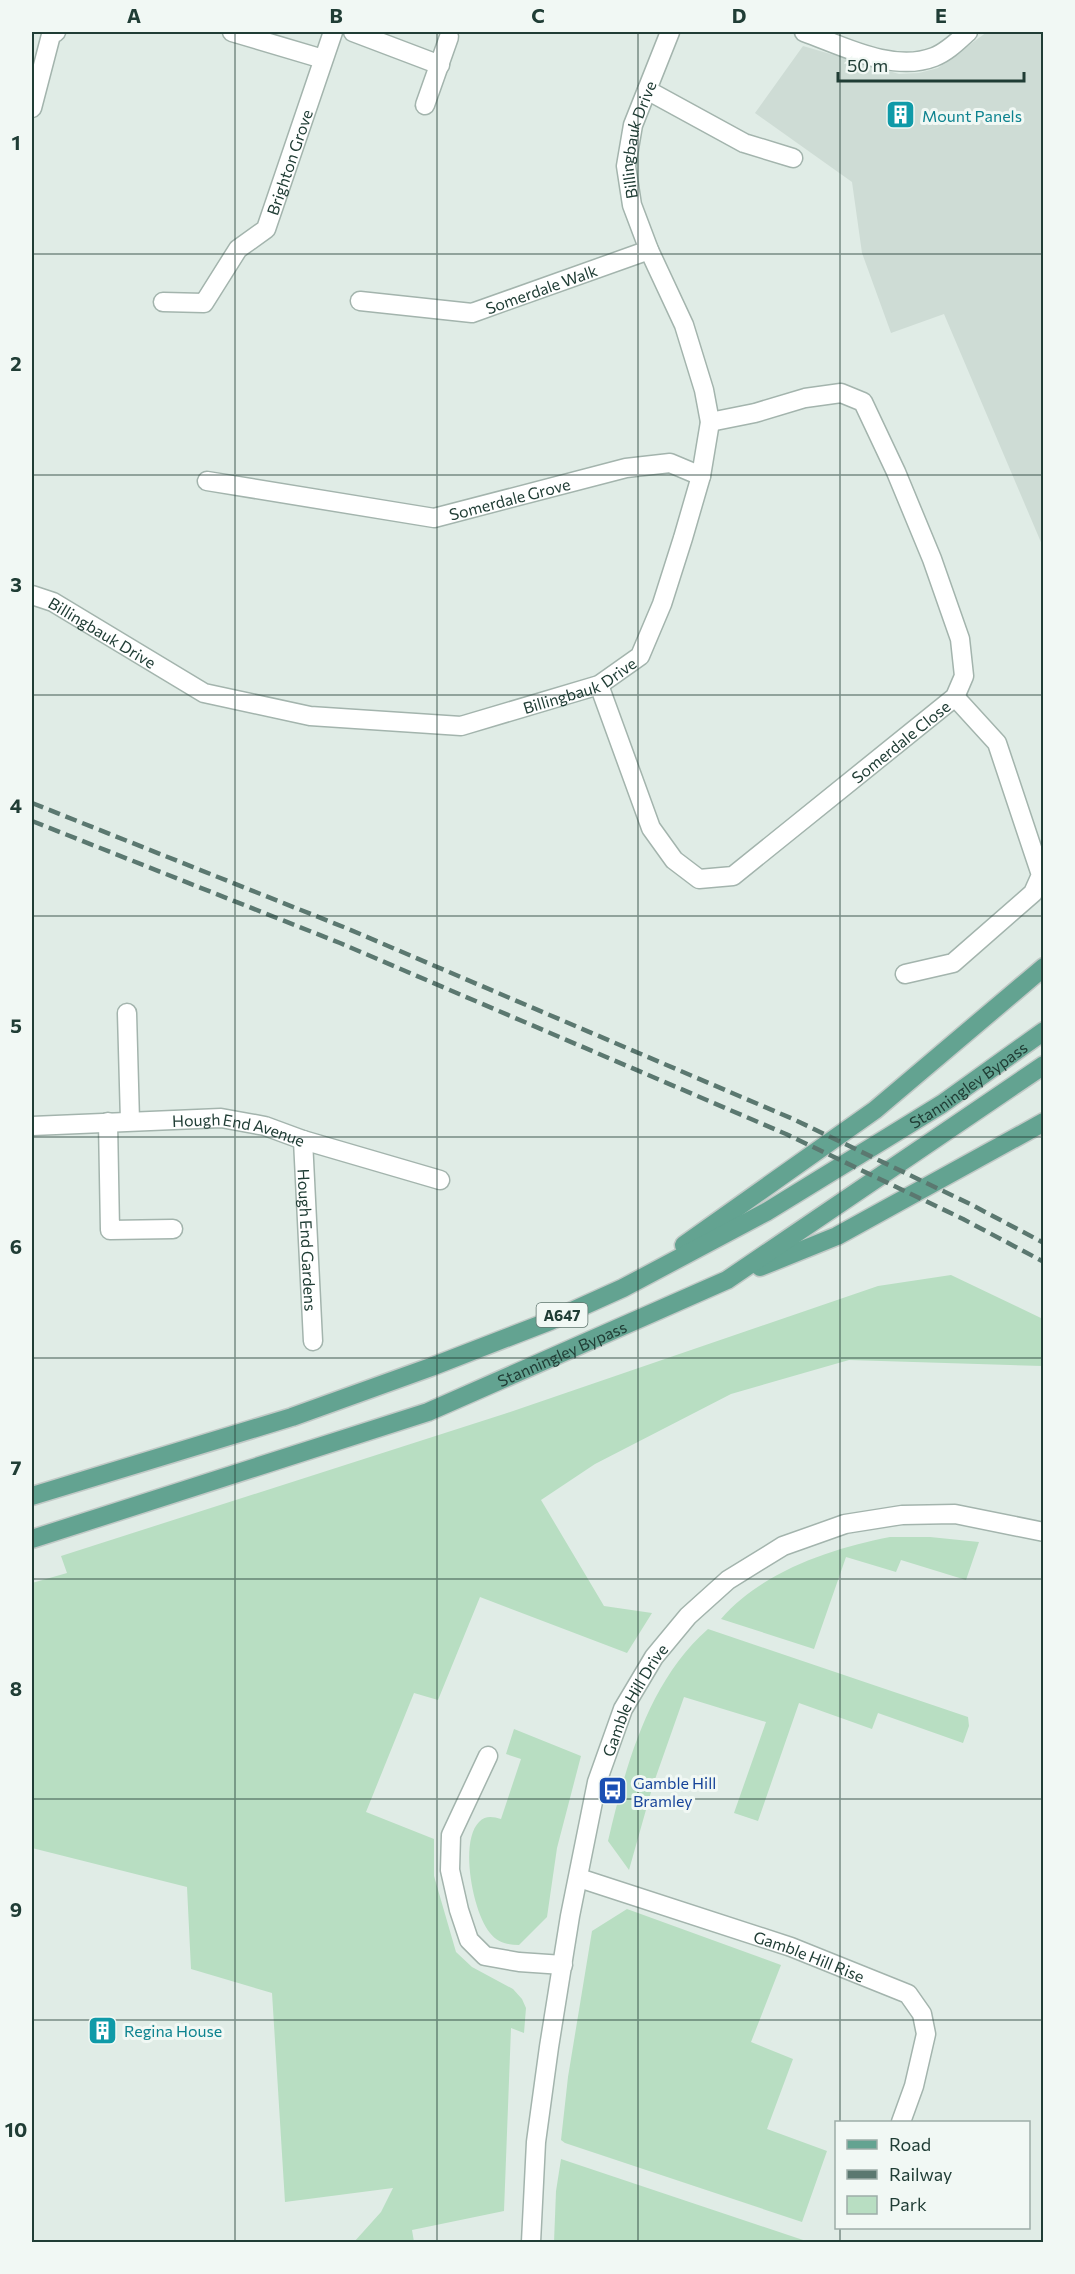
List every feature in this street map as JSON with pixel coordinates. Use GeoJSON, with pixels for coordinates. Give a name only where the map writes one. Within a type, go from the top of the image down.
{"type":"FeatureCollection","features":[{"type":"Feature","properties":{"kind":"main road","name":"A647"},"geometry":{"type":"LineString","coordinates":[[623,1288],[875,1110],[1044,967]]}},
{"type":"Feature","properties":{"kind":"main road","name":"Stanningley Bypass"},"geometry":{"type":"LineString","coordinates":[[32,1496],[292,1417],[550,1321],[623,1288],[766,1212],[942,1104],[1044,1031]]}},
{"type":"Feature","properties":{"kind":"main road","name":"Stanningley Bypass"},"geometry":{"type":"LineString","coordinates":[[32,1539],[428,1412],[727,1280],[1044,1065]]}},
{"type":"Feature","properties":{"kind":"main road","name":"A647"},"geometry":{"type":"LineString","coordinates":[[727,1280],[837,1236],[1044,1122]]}},
{"type":"Feature","properties":{"kind":"street"},"geometry":{"type":"LineString","coordinates":[[32,108],[51,34],[56,32]]}},
{"type":"Feature","properties":{"kind":"street"},"geometry":{"type":"LineString","coordinates":[[232,32],[323,59]]}},
{"type":"Feature","properties":{"kind":"street","name":"Brighton Grove"},"geometry":{"type":"LineString","coordinates":[[163,302],[204,303],[238,249],[266,229],[333,32]]}},
{"type":"Feature","properties":{"kind":"street"},"geometry":{"type":"LineString","coordinates":[[353,32],[440,65]]}},
{"type":"Feature","properties":{"kind":"street","name":"Billingbauk Drive"},"geometry":{"type":"LineString","coordinates":[[32,595],[53,602],[204,693],[310,716],[461,726],[599,685],[640,656],[662,604],[701,476],[710,422],[704,390],[684,325],[649,250],[632,205],[626,166],[633,125],[670,32]]}},
{"type":"Feature","properties":{"kind":"street"},"geometry":{"type":"LineString","coordinates":[[804,32],[881,59],[901,63],[919,62],[936,56],[968,32]]}},
{"type":"Feature","properties":{"kind":"street"},"geometry":{"type":"LineString","coordinates":[[425,105],[449,37]]}},
{"type":"Feature","properties":{"kind":"street"},"geometry":{"type":"LineString","coordinates":[[647,90],[744,143],[793,158]]}},
{"type":"Feature","properties":{"kind":"street","name":"Somerdale Walk"},"geometry":{"type":"LineString","coordinates":[[360,301],[472,313],[649,250]]}},
{"type":"Feature","properties":{"kind":"street","name":"Somerdale Close"},"geometry":{"type":"LineString","coordinates":[[599,685],[651,828],[674,860],[699,879],[732,876],[955,697],[964,676],[960,639],[932,559],[896,472],[862,402],[841,393],[805,398],[755,413],[710,422]]}},
{"type":"Feature","properties":{"kind":"street","name":"Somerdale Grove"},"geometry":{"type":"LineString","coordinates":[[207,481],[434,518],[626,468],[670,463],[701,476]]}},
{"type":"Feature","properties":{"kind":"street"},"geometry":{"type":"LineString","coordinates":[[905,974],[953,963],[1033,893],[1041,875],[997,743],[955,697]]}},
{"type":"Feature","properties":{"kind":"street"},"geometry":{"type":"LineString","coordinates":[[127,1013],[130,1121]]}},
{"type":"Feature","properties":{"kind":"street","name":"Hough End Avenue"},"geometry":{"type":"LineString","coordinates":[[32,1126],[221,1118],[265,1126],[303,1140],[440,1180]]}},
{"type":"Feature","properties":{"kind":"street"},"geometry":{"type":"LineString","coordinates":[[108,1122],[110,1230],[173,1229]]}},
{"type":"Feature","properties":{"kind":"street","name":"Hough End Gardens"},"geometry":{"type":"LineString","coordinates":[[303,1140],[313,1341]]}},
{"type":"Feature","properties":{"kind":"street","name":"Gamble Hill Drive"},"geometry":{"type":"LineString","coordinates":[[531,2242],[536,2142],[570,1916],[597,1782],[624,1709],[654,1657],[688,1616],[728,1580],[783,1546],[844,1524],[902,1515],[955,1514],[1044,1532]]}},
{"type":"Feature","properties":{"kind":"street"},"geometry":{"type":"LineString","coordinates":[[488,1756],[451,1835],[450,1870],[469,1940],[484,1956],[519,1962],[563,1965]]}},
{"type":"Feature","properties":{"kind":"street","name":"Gamble Hill Rise"},"geometry":{"type":"LineString","coordinates":[[579,1878],[791,1947],[908,1994],[922,2014],[926,2034],[914,2086],[901,2121]]}},
{"type":"Feature","properties":{"kind":"shaded area"},"geometry":{"type":"Polygon","coordinates":[[[987,32],[1043,32],[1043,547],[944,314],[891,333],[862,253],[852,182],[755,113],[803,46],[899,74],[919,73],[938,68],[987,32]]]}},
{"type":"Feature","properties":{"kind":"green space"},"geometry":{"type":"Polygon","coordinates":[[[951,1275],[1043,1319],[1043,1366],[849,1360],[731,1394],[595,1464],[541,1500],[604,1606],[652,1613],[627,1653],[480,1597],[438,1700],[414,1693],[366,1812],[434,1839],[434,1876],[456,1952],[472,1967],[513,1989],[526,2008],[524,2033],[511,2028],[504,2211],[412,2230],[414,2242],[354,2242],[381,2212],[393,2188],[285,2202],[272,1993],[191,1969],[187,1887],[32,1848],[32,1583],[67,1573],[61,1556],[504,1414],[878,1286],[951,1275]]]}},
{"type":"Feature","properties":{"kind":"green space"},"geometry":{"type":"Polygon","coordinates":[[[890,1537],[930,1537],[979,1542],[966,1580],[901,1560],[896,1572],[846,1557],[814,1649],[721,1619],[737,1602],[756,1588],[799,1564],[845,1548],[890,1537]]]}},
{"type":"Feature","properties":{"kind":"green space"},"geometry":{"type":"Polygon","coordinates":[[[708,1629],[968,1717],[969,1726],[963,1743],[878,1713],[872,1729],[799,1703],[758,1821],[734,1813],[766,1722],[684,1697],[653,1785],[629,1870],[608,1841],[632,1754],[642,1726],[670,1674],[687,1650],[708,1629]]]}},
{"type":"Feature","properties":{"kind":"green space"},"geometry":{"type":"Polygon","coordinates":[[[514,1729],[581,1756],[557,1848],[547,1917],[519,1945],[499,1941],[484,1923],[474,1894],[469,1861],[473,1832],[479,1822],[487,1817],[501,1819],[521,1759],[506,1754],[514,1729]]]}},
{"type":"Feature","properties":{"kind":"green space"},"geometry":{"type":"Polygon","coordinates":[[[627,1909],[781,1965],[751,2042],[793,2059],[767,2129],[827,2151],[802,2222],[561,2140],[568,2077],[592,1931],[627,1909]]]}},
{"type":"Feature","properties":{"kind":"green space"},"geometry":{"type":"Polygon","coordinates":[[[561,2159],[809,2242],[554,2242],[556,2191],[561,2159]]]}},
{"type":"Feature","properties":{"kind":"railway"},"geometry":{"type":"LineString","coordinates":[[32,803],[346,928],[793,1119],[970,1204],[1044,1243]]}},
{"type":"Feature","properties":{"kind":"railway"},"geometry":{"type":"LineString","coordinates":[[32,821],[340,943],[786,1134],[963,1219],[1044,1262]]}},
{"type":"Feature","properties":{"kind":"place","name":"Mount Panels"},"geometry":{"type":"Point","coordinates":[901,115]}},
{"type":"Feature","properties":{"kind":"place","name":"Gamble Hill Bramley"},"geometry":{"type":"Point","coordinates":[612,1791]}},
{"type":"Feature","properties":{"kind":"place","name":"Regina House"},"geometry":{"type":"Point","coordinates":[103,2030]}}]}
